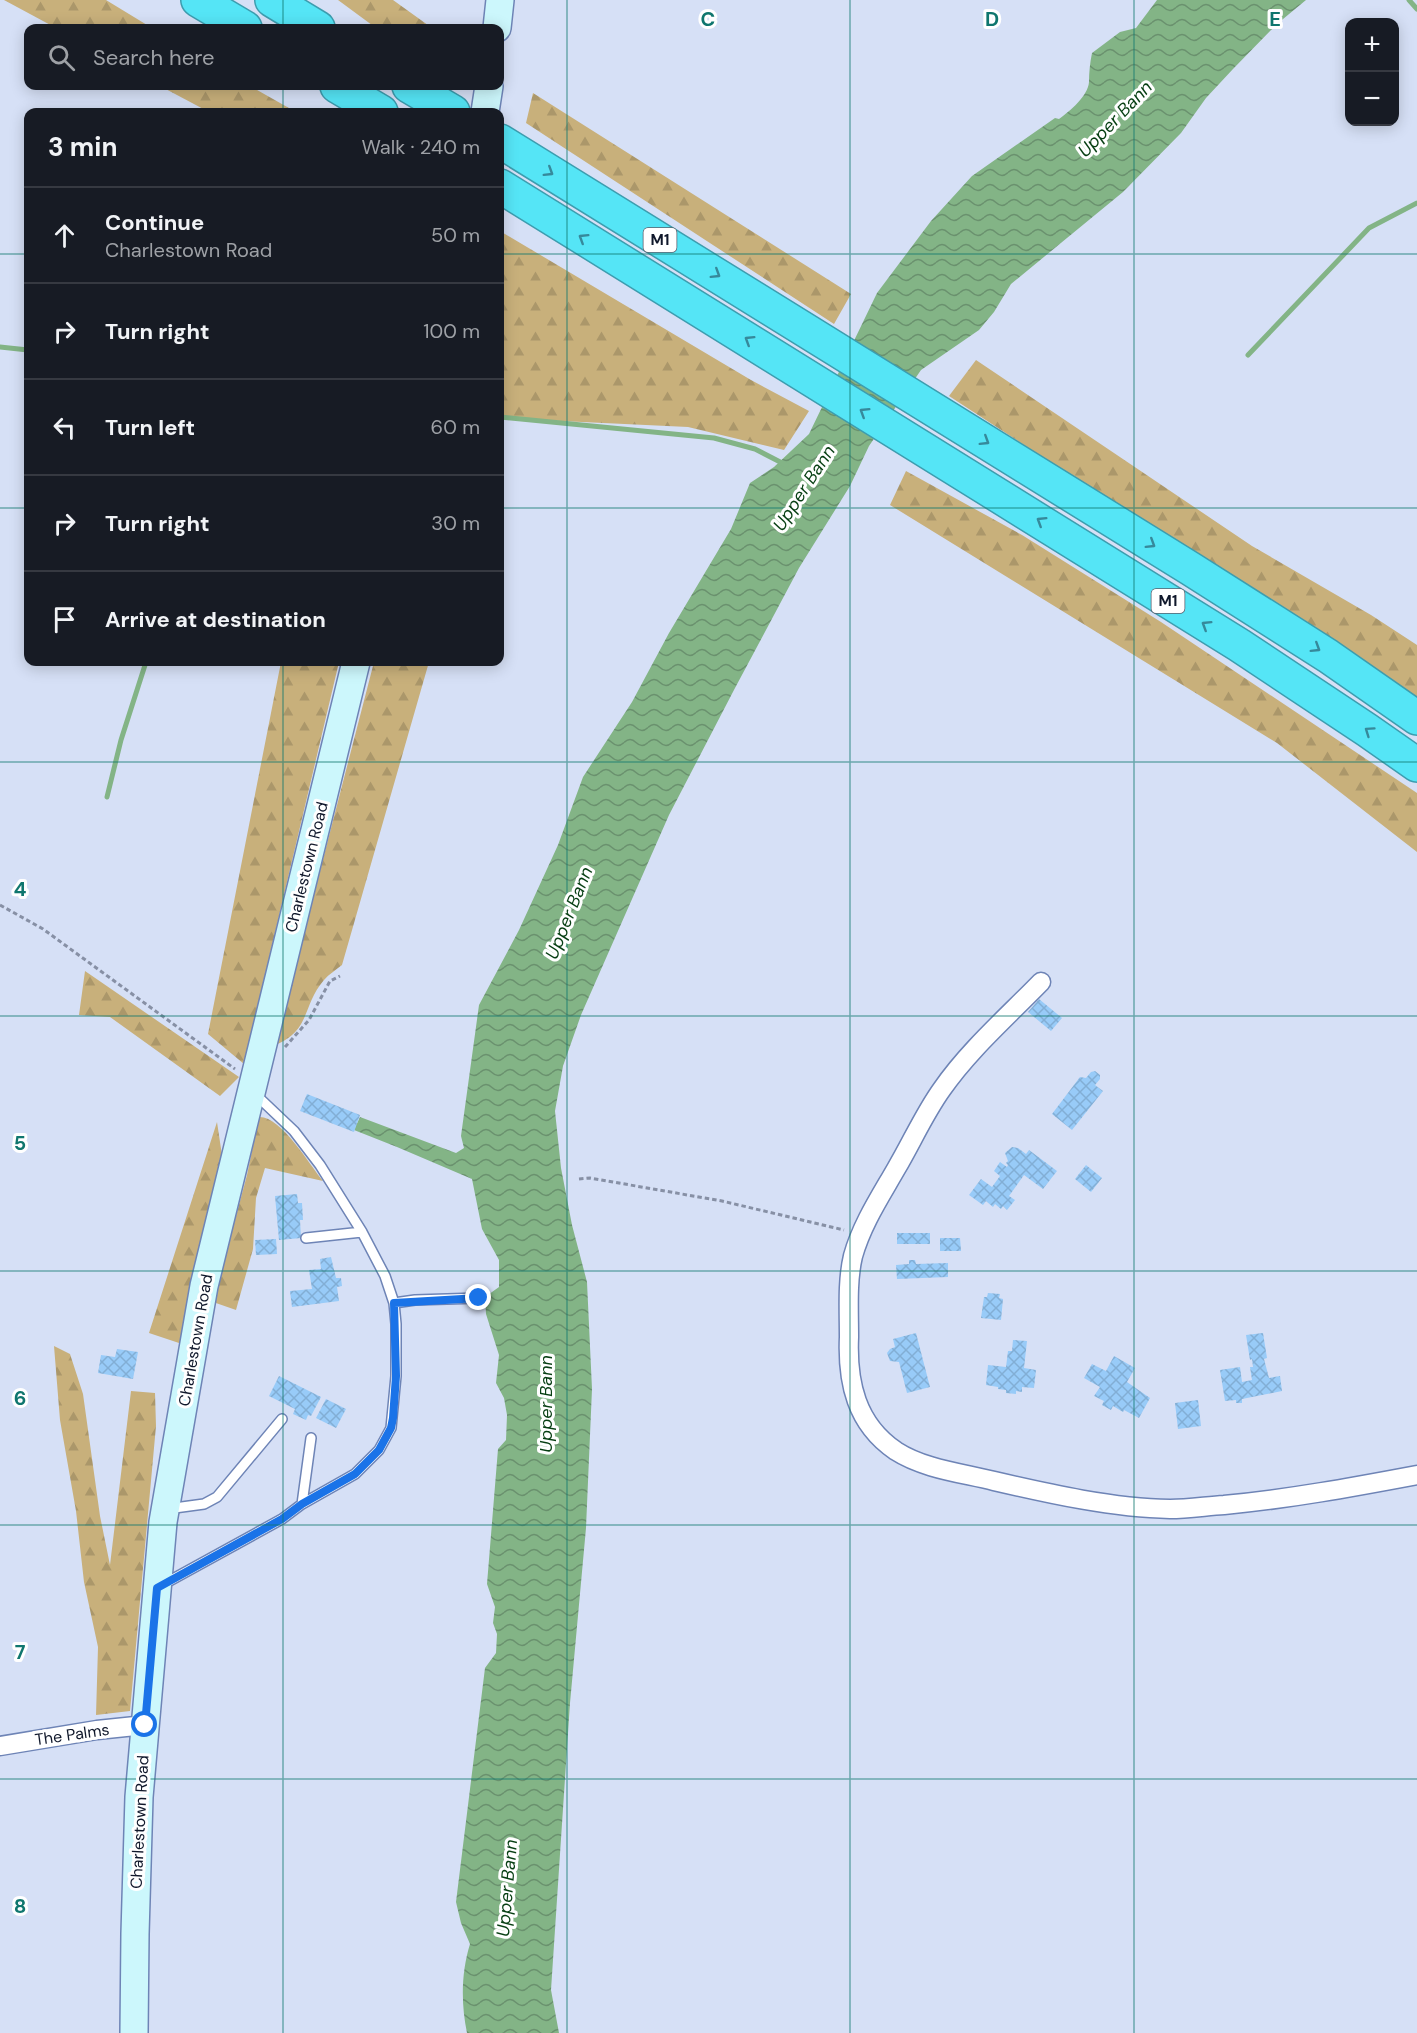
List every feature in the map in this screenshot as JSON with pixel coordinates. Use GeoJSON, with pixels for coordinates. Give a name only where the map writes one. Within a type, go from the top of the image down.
{"type":"FeatureCollection","features":[{"type":"Feature","properties":{"kind":"highway"},"geometry":{"type":"LineString","coordinates":[[186,0],[222,14]]}},
{"type":"Feature","properties":{"kind":"highway"},"geometry":{"type":"LineString","coordinates":[[272,0],[311,24]]}},
{"type":"Feature","properties":{"kind":"highway"},"geometry":{"type":"LineString","coordinates":[[344,90],[374,108]]}},
{"type":"Feature","properties":{"kind":"highway"},"geometry":{"type":"LineString","coordinates":[[417,90],[446,108]]}},
{"type":"Feature","properties":{"kind":"highway","name":"M1"},"geometry":{"type":"LineString","coordinates":[[504,143],[1309,643],[1417,718]]}},
{"type":"Feature","properties":{"kind":"highway","name":"M1"},"geometry":{"type":"LineString","coordinates":[[504,188],[1239,645],[1417,765]]}},
{"type":"Feature","properties":{"kind":"main road"},"geometry":{"type":"LineString","coordinates":[[497,24],[500,0]]}},
{"type":"Feature","properties":{"kind":"main road"},"geometry":{"type":"LineString","coordinates":[[485,108],[488,90]]}},
{"type":"Feature","properties":{"kind":"main road","name":"Charlestown Road"},"geometry":{"type":"LineString","coordinates":[[134,2033],[136,1864],[145,1725],[165,1509],[204,1286],[355,666]]}},
{"type":"Feature","properties":{"kind":"street"},"geometry":{"type":"LineString","coordinates":[[1041,982],[987,1036],[944,1085],[929,1108],[861,1234],[853,1259],[851,1276],[848,1360],[856,1403],[864,1420],[879,1437],[911,1459],[943,1469],[1022,1487],[1132,1507],[1173,1509],[1260,1502],[1417,1474]]}},
{"type":"Feature","properties":{"kind":"street","name":"The Palms"},"geometry":{"type":"LineString","coordinates":[[0,1746],[97,1730],[145,1725]]}},
{"type":"Feature","properties":{"kind":"lane"},"geometry":{"type":"LineString","coordinates":[[157,1588],[282,1519],[302,1504],[355,1474],[379,1450],[391,1428],[396,1376],[394,1303],[385,1276],[362,1232],[320,1165],[255,1079]]}},
{"type":"Feature","properties":{"kind":"lane"},"geometry":{"type":"LineString","coordinates":[[306,1238],[362,1232]]}},
{"type":"Feature","properties":{"kind":"lane"},"geometry":{"type":"LineString","coordinates":[[394,1303],[479,1298]]}},
{"type":"Feature","properties":{"kind":"lane"},"geometry":{"type":"LineString","coordinates":[[165,1509],[204,1504],[217,1497],[282,1419]]}},
{"type":"Feature","properties":{"kind":"lane"},"geometry":{"type":"LineString","coordinates":[[302,1504],[311,1438]]}},
{"type":"Feature","properties":{"kind":"path"},"geometry":{"type":"LineString","coordinates":[[0,904],[43,929],[255,1079],[296,1037],[309,1020],[330,981],[340,976]]}},
{"type":"Feature","properties":{"kind":"path"},"geometry":{"type":"LineString","coordinates":[[579,1179],[591,1178],[722,1201],[861,1234]]}},
{"type":"Feature","properties":{"kind":"green space"},"geometry":{"type":"Polygon","coordinates":[[[4,0],[106,0],[145,24],[49,24],[4,0]]]}},
{"type":"Feature","properties":{"kind":"green space"},"geometry":{"type":"Polygon","coordinates":[[[338,0],[393,0],[426,24],[371,24],[338,0]]]}},
{"type":"Feature","properties":{"kind":"green space"},"geometry":{"type":"Polygon","coordinates":[[[168,90],[257,90],[289,108],[201,108],[168,90]]]}},
{"type":"Feature","properties":{"kind":"green space"},"geometry":{"type":"Polygon","coordinates":[[[533,93],[851,294],[834,324],[526,123],[533,93]]]}},
{"type":"Feature","properties":{"kind":"green space"},"geometry":{"type":"Polygon","coordinates":[[[504,233],[751,380],[809,411],[784,450],[688,427],[504,418],[504,233]]]}},
{"type":"Feature","properties":{"kind":"green space"},"geometry":{"type":"Polygon","coordinates":[[[976,360],[1252,546],[1371,615],[1417,645],[1417,702],[949,396],[976,360]]]}},
{"type":"Feature","properties":{"kind":"green space"},"geometry":{"type":"Polygon","coordinates":[[[906,471],[1022,535],[1161,622],[1417,793],[1417,852],[1277,743],[890,505],[906,471]]]}},
{"type":"Feature","properties":{"kind":"green space"},"geometry":{"type":"Polygon","coordinates":[[[280,666],[338,666],[244,1064],[208,1034],[280,666]]]}},
{"type":"Feature","properties":{"kind":"green space"},"geometry":{"type":"Polygon","coordinates":[[[373,666],[428,666],[342,965],[317,989],[301,1025],[287,1039],[275,1045],[373,666]]]}},
{"type":"Feature","properties":{"kind":"green space"},"geometry":{"type":"Polygon","coordinates":[[[85,971],[239,1077],[220,1096],[110,1017],[79,1015],[85,971]]]}},
{"type":"Feature","properties":{"kind":"green space"},"geometry":{"type":"Polygon","coordinates":[[[259,1117],[276,1124],[285,1132],[323,1181],[265,1168],[256,1198],[253,1249],[236,1310],[213,1302],[247,1175],[259,1117]]]}},
{"type":"Feature","properties":{"kind":"green space"},"geometry":{"type":"Polygon","coordinates":[[[217,1122],[223,1162],[185,1345],[149,1333],[217,1122]]]}},
{"type":"Feature","properties":{"kind":"green space"},"geometry":{"type":"Polygon","coordinates":[[[54,1346],[70,1354],[83,1394],[100,1516],[110,1565],[131,1391],[155,1393],[156,1426],[130,1711],[96,1715],[98,1647],[84,1582],[76,1511],[60,1420],[54,1346]]]}},
{"type":"Feature","properties":{"kind":"water","name":"Upper Bann"},"geometry":{"type":"Polygon","coordinates":[[[1157,0],[1306,0],[1277,24],[1233,69],[1206,98],[1181,133],[1123,192],[1011,284],[994,312],[979,330],[921,370],[869,446],[850,486],[799,568],[669,815],[581,1015],[563,1066],[555,1111],[561,1168],[572,1225],[587,1282],[592,1389],[586,1528],[570,1703],[551,1990],[559,2033],[467,2033],[463,1988],[470,1944],[461,1923],[456,1902],[485,1668],[496,1653],[497,1634],[493,1623],[495,1607],[487,1584],[498,1449],[506,1440],[507,1415],[504,1398],[496,1383],[499,1355],[486,1314],[485,1297],[499,1287],[499,1260],[482,1229],[472,1179],[354,1130],[360,1117],[456,1153],[464,1148],[461,1136],[479,1005],[519,930],[558,845],[583,777],[632,702],[669,633],[731,529],[750,483],[774,467],[809,434],[877,293],[931,221],[972,176],[1055,118],[1059,119],[1073,107],[1088,87],[1092,53],[1120,32],[1136,28],[1157,0]]]}},
{"type":"Feature","properties":{"kind":"building"},"geometry":{"type":"Polygon","coordinates":[[[1039,999],[1062,1018],[1051,1031],[1028,1012],[1039,999]]]}},
{"type":"Feature","properties":{"kind":"building"},"geometry":{"type":"Polygon","coordinates":[[[1095,1071],[1100,1075],[1100,1079],[1095,1085],[1103,1091],[1072,1130],[1052,1114],[1080,1077],[1086,1078],[1095,1071]]]}},
{"type":"Feature","properties":{"kind":"building"},"geometry":{"type":"Polygon","coordinates":[[[307,1094],[360,1115],[354,1132],[300,1111],[307,1094]]]}},
{"type":"Feature","properties":{"kind":"building"},"geometry":{"type":"Polygon","coordinates":[[[1012,1147],[1026,1154],[1029,1150],[1057,1171],[1043,1189],[1024,1175],[1009,1196],[1015,1200],[1007,1210],[995,1204],[993,1207],[986,1201],[983,1205],[969,1195],[981,1179],[992,1187],[1000,1176],[994,1171],[1000,1162],[1007,1167],[1008,1161],[1005,1153],[1012,1147]]]}},
{"type":"Feature","properties":{"kind":"building"},"geometry":{"type":"Polygon","coordinates":[[[1086,1165],[1102,1178],[1091,1192],[1075,1179],[1086,1165]]]}},
{"type":"Feature","properties":{"kind":"building"},"geometry":{"type":"Polygon","coordinates":[[[297,1194],[298,1203],[302,1203],[301,1238],[279,1240],[275,1196],[297,1194]]]}},
{"type":"Feature","properties":{"kind":"building"},"geometry":{"type":"Polygon","coordinates":[[[897,1233],[930,1233],[930,1244],[897,1244],[897,1233]]]}},
{"type":"Feature","properties":{"kind":"building"},"geometry":{"type":"Polygon","coordinates":[[[940,1238],[960,1238],[961,1251],[940,1251],[940,1238]]]}},
{"type":"Feature","properties":{"kind":"building"},"geometry":{"type":"Polygon","coordinates":[[[276,1239],[277,1254],[256,1255],[255,1240],[276,1239]]]}},
{"type":"Feature","properties":{"kind":"building"},"geometry":{"type":"Polygon","coordinates":[[[331,1257],[336,1278],[341,1278],[342,1286],[337,1287],[339,1301],[292,1307],[290,1291],[312,1289],[309,1270],[321,1269],[320,1259],[331,1257]]]}},
{"type":"Feature","properties":{"kind":"building"},"geometry":{"type":"Polygon","coordinates":[[[909,1260],[915,1260],[916,1264],[948,1263],[948,1277],[897,1279],[896,1265],[909,1264],[909,1260]]]}},
{"type":"Feature","properties":{"kind":"building"},"geometry":{"type":"Polygon","coordinates":[[[988,1293],[1000,1294],[999,1298],[1003,1299],[1001,1320],[981,1318],[984,1297],[987,1297],[988,1293]]]}},
{"type":"Feature","properties":{"kind":"building"},"geometry":{"type":"Polygon","coordinates":[[[916,1333],[930,1387],[907,1393],[899,1362],[890,1361],[887,1353],[895,1347],[893,1339],[916,1333]]]}},
{"type":"Feature","properties":{"kind":"building"},"geometry":{"type":"Polygon","coordinates":[[[1263,1333],[1267,1358],[1264,1359],[1269,1378],[1280,1376],[1282,1391],[1242,1399],[1242,1403],[1236,1403],[1236,1400],[1225,1401],[1220,1370],[1240,1367],[1242,1382],[1252,1380],[1250,1367],[1253,1367],[1252,1359],[1250,1360],[1246,1335],[1263,1333]]]}},
{"type":"Feature","properties":{"kind":"building"},"geometry":{"type":"Polygon","coordinates":[[[1013,1340],[1027,1341],[1024,1368],[1036,1370],[1034,1388],[1022,1387],[1022,1392],[1016,1391],[1016,1394],[1006,1393],[1006,1390],[986,1385],[988,1365],[1006,1367],[1008,1351],[1012,1351],[1013,1340]]]}},
{"type":"Feature","properties":{"kind":"building"},"geometry":{"type":"Polygon","coordinates":[[[117,1349],[138,1352],[133,1379],[98,1373],[101,1355],[115,1357],[117,1349]]]}},
{"type":"Feature","properties":{"kind":"building"},"geometry":{"type":"Polygon","coordinates":[[[1114,1356],[1135,1368],[1127,1382],[1150,1398],[1139,1418],[1113,1406],[1111,1410],[1102,1405],[1104,1401],[1094,1396],[1100,1387],[1084,1378],[1092,1364],[1106,1371],[1114,1356]]]}},
{"type":"Feature","properties":{"kind":"building"},"geometry":{"type":"Polygon","coordinates":[[[279,1376],[321,1397],[311,1416],[308,1415],[306,1420],[293,1414],[295,1409],[269,1396],[279,1376]]]}},
{"type":"Feature","properties":{"kind":"building"},"geometry":{"type":"Polygon","coordinates":[[[326,1399],[346,1409],[336,1428],[316,1418],[326,1399]]]}},
{"type":"Feature","properties":{"kind":"building"},"geometry":{"type":"Polygon","coordinates":[[[1198,1400],[1201,1426],[1178,1429],[1175,1403],[1198,1400]]]}},
{"type":"Feature","properties":{"kind":"waterway"},"geometry":{"type":"LineString","coordinates":[[1409,0],[1417,9]]}},
{"type":"Feature","properties":{"kind":"waterway"},"geometry":{"type":"LineString","coordinates":[[1248,355],[1369,228],[1417,203]]}},
{"type":"Feature","properties":{"kind":"waterway"},"geometry":{"type":"LineString","coordinates":[[0,347],[24,350]]}},
{"type":"Feature","properties":{"kind":"waterway"},"geometry":{"type":"LineString","coordinates":[[504,417],[714,438],[755,449],[786,465]]}},
{"type":"Feature","properties":{"kind":"waterway"},"geometry":{"type":"LineString","coordinates":[[107,797],[121,740],[145,666]]}},
{"type":"Feature","properties":{"kind":"route"},"geometry":{"type":"LineString","coordinates":[[145,1725],[157,1588],[282,1519],[302,1504],[355,1474],[379,1450],[391,1428],[393,1418],[396,1376],[394,1303],[479,1298]]}}]}
